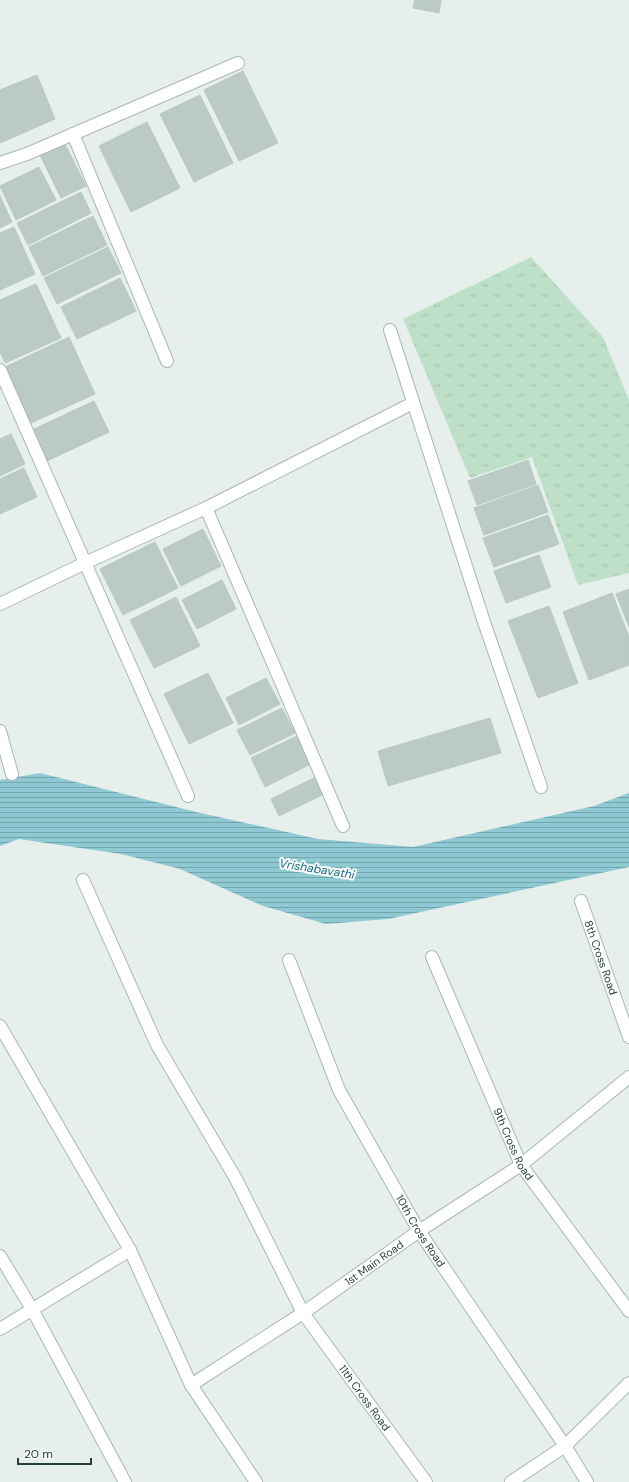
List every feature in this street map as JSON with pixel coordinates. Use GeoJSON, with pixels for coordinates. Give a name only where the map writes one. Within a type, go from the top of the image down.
{"type":"FeatureCollection","features":[{"type":"Feature","properties":{"kind":"street"},"geometry":{"type":"LineString","coordinates":[[0,163],[28,154],[238,63]]}},
{"type":"Feature","properties":{"kind":"street"},"geometry":{"type":"LineString","coordinates":[[73,134],[167,361]]}},
{"type":"Feature","properties":{"kind":"street"},"geometry":{"type":"LineString","coordinates":[[390,330],[484,622],[541,787]]}},
{"type":"Feature","properties":{"kind":"street"},"geometry":{"type":"LineString","coordinates":[[0,370],[188,796]]}},
{"type":"Feature","properties":{"kind":"street"},"geometry":{"type":"LineString","coordinates":[[0,604],[85,563],[206,508],[414,404]]}},
{"type":"Feature","properties":{"kind":"street"},"geometry":{"type":"LineString","coordinates":[[206,508],[344,826]]}},
{"type":"Feature","properties":{"kind":"street"},"geometry":{"type":"LineString","coordinates":[[0,731],[12,774]]}},
{"type":"Feature","properties":{"kind":"street","name":"11th Cross Road"},"geometry":{"type":"LineString","coordinates":[[83,880],[157,1045],[236,1179],[303,1313],[426,1482]]}},
{"type":"Feature","properties":{"kind":"street","name":"8th Cross Road"},"geometry":{"type":"LineString","coordinates":[[581,901],[629,1038]]}},
{"type":"Feature","properties":{"kind":"street","name":"9th Cross Road"},"geometry":{"type":"LineString","coordinates":[[432,957],[521,1165],[629,1311]]}},
{"type":"Feature","properties":{"kind":"street","name":"10th Cross Road"},"geometry":{"type":"LineString","coordinates":[[289,960],[339,1090],[419,1231],[565,1446],[587,1482]]}},
{"type":"Feature","properties":{"kind":"street"},"geometry":{"type":"LineString","coordinates":[[0,1026],[130,1250],[191,1385],[256,1482]]}},
{"type":"Feature","properties":{"kind":"street","name":"1st Main Road"},"geometry":{"type":"LineString","coordinates":[[191,1385],[303,1313],[419,1231],[521,1165],[629,1077]]}},
{"type":"Feature","properties":{"kind":"street"},"geometry":{"type":"LineString","coordinates":[[0,1329],[130,1250]]}},
{"type":"Feature","properties":{"kind":"street"},"geometry":{"type":"LineString","coordinates":[[0,1256],[32,1309],[125,1482]]}},
{"type":"Feature","properties":{"kind":"street"},"geometry":{"type":"LineString","coordinates":[[511,1482],[565,1446],[629,1383]]}},
{"type":"Feature","properties":{"kind":"green space"},"geometry":{"type":"Polygon","coordinates":[[[531,257],[603,337],[629,400],[629,573],[578,585],[532,457],[470,478],[403,319],[531,257]]]}},
{"type":"Feature","properties":{"kind":"water","name":"Vrishabavathi"},"geometry":{"type":"Polygon","coordinates":[[[40,773],[196,812],[318,839],[413,847],[594,806],[629,793],[629,867],[388,919],[326,924],[263,906],[180,869],[121,854],[19,839],[0,846],[0,780],[40,773]]]}},
{"type":"Feature","properties":{"kind":"building"},"geometry":{"type":"Polygon","coordinates":[[[415,0],[441,0],[439,13],[413,8],[415,0]]]}},
{"type":"Feature","properties":{"kind":"building"},"geometry":{"type":"Polygon","coordinates":[[[243,71],[278,143],[239,161],[204,90],[243,71]]]}},
{"type":"Feature","properties":{"kind":"building"},"geometry":{"type":"Polygon","coordinates":[[[37,75],[55,119],[0,143],[0,90],[37,75]]]}},
{"type":"Feature","properties":{"kind":"building"},"geometry":{"type":"Polygon","coordinates":[[[200,95],[233,163],[194,182],[160,114],[200,95]]]}},
{"type":"Feature","properties":{"kind":"building"},"geometry":{"type":"Polygon","coordinates":[[[147,122],[180,188],[131,212],[99,146],[147,122]]]}},
{"type":"Feature","properties":{"kind":"building"},"geometry":{"type":"Polygon","coordinates":[[[65,144],[86,186],[61,198],[40,155],[65,144]]]}},
{"type":"Feature","properties":{"kind":"building"},"geometry":{"type":"Polygon","coordinates":[[[39,167],[56,200],[16,220],[0,186],[39,167]]]}},
{"type":"Feature","properties":{"kind":"building"},"geometry":{"type":"Polygon","coordinates":[[[81,192],[91,213],[28,245],[17,223],[81,192]]]}},
{"type":"Feature","properties":{"kind":"building"},"geometry":{"type":"Polygon","coordinates":[[[0,196],[12,222],[0,228],[0,196]]]}},
{"type":"Feature","properties":{"kind":"building"},"geometry":{"type":"Polygon","coordinates":[[[93,216],[107,245],[43,276],[29,247],[93,216]]]}},
{"type":"Feature","properties":{"kind":"building"},"geometry":{"type":"Polygon","coordinates":[[[14,227],[35,274],[0,290],[0,233],[14,227]]]}},
{"type":"Feature","properties":{"kind":"building"},"geometry":{"type":"Polygon","coordinates":[[[108,247],[121,273],[57,304],[44,278],[108,247]]]}},
{"type":"Feature","properties":{"kind":"building"},"geometry":{"type":"Polygon","coordinates":[[[120,278],[136,311],[77,339],[61,307],[120,278]]]}},
{"type":"Feature","properties":{"kind":"building"},"geometry":{"type":"Polygon","coordinates":[[[36,284],[61,338],[5,363],[0,352],[0,300],[36,284]]]}},
{"type":"Feature","properties":{"kind":"building"},"geometry":{"type":"Polygon","coordinates":[[[69,337],[95,394],[31,423],[5,367],[69,337]]]}},
{"type":"Feature","properties":{"kind":"building"},"geometry":{"type":"Polygon","coordinates":[[[94,401],[109,432],[47,461],[32,430],[94,401]]]}},
{"type":"Feature","properties":{"kind":"building"},"geometry":{"type":"Polygon","coordinates":[[[11,434],[25,464],[0,476],[0,439],[11,434]]]}},
{"type":"Feature","properties":{"kind":"building"},"geometry":{"type":"Polygon","coordinates":[[[528,460],[536,484],[477,505],[468,481],[528,460]]]}},
{"type":"Feature","properties":{"kind":"building"},"geometry":{"type":"Polygon","coordinates":[[[24,468],[37,497],[0,514],[0,479],[24,468]]]}},
{"type":"Feature","properties":{"kind":"building"},"geometry":{"type":"Polygon","coordinates":[[[538,485],[548,512],[484,535],[474,508],[538,485]]]}},
{"type":"Feature","properties":{"kind":"building"},"geometry":{"type":"Polygon","coordinates":[[[548,515],[559,544],[494,567],[483,538],[548,515]]]}},
{"type":"Feature","properties":{"kind":"building"},"geometry":{"type":"Polygon","coordinates":[[[203,529],[221,566],[181,586],[163,549],[203,529]]]}},
{"type":"Feature","properties":{"kind":"building"},"geometry":{"type":"Polygon","coordinates":[[[155,542],[178,588],[123,615],[100,569],[155,542]]]}},
{"type":"Feature","properties":{"kind":"building"},"geometry":{"type":"Polygon","coordinates":[[[539,555],[551,587],[506,603],[494,571],[539,555]]]}},
{"type":"Feature","properties":{"kind":"building"},"geometry":{"type":"Polygon","coordinates":[[[222,580],[236,609],[197,629],[182,600],[222,580]]]}},
{"type":"Feature","properties":{"kind":"building"},"geometry":{"type":"Polygon","coordinates":[[[629,589],[629,627],[616,594],[629,589]]]}},
{"type":"Feature","properties":{"kind":"building"},"geometry":{"type":"Polygon","coordinates":[[[612,593],[629,637],[629,665],[589,680],[563,612],[612,593]]]}},
{"type":"Feature","properties":{"kind":"building"},"geometry":{"type":"Polygon","coordinates":[[[176,597],[200,646],[154,668],[130,620],[176,597]]]}},
{"type":"Feature","properties":{"kind":"building"},"geometry":{"type":"Polygon","coordinates":[[[549,606],[578,683],[538,698],[508,621],[549,606]]]}},
{"type":"Feature","properties":{"kind":"building"},"geometry":{"type":"Polygon","coordinates":[[[208,673],[233,723],[189,744],[164,694],[208,673]]]}},
{"type":"Feature","properties":{"kind":"building"},"geometry":{"type":"Polygon","coordinates":[[[266,678],[280,704],[239,725],[226,698],[266,678]]]}},
{"type":"Feature","properties":{"kind":"building"},"geometry":{"type":"Polygon","coordinates":[[[282,708],[295,733],[250,755],[237,730],[282,708]]]}},
{"type":"Feature","properties":{"kind":"building"},"geometry":{"type":"Polygon","coordinates":[[[490,718],[501,753],[388,786],[378,751],[490,718]]]}},
{"type":"Feature","properties":{"kind":"building"},"geometry":{"type":"Polygon","coordinates":[[[297,736],[311,764],[265,787],[251,758],[297,736]]]}},
{"type":"Feature","properties":{"kind":"building"},"geometry":{"type":"Polygon","coordinates":[[[316,777],[324,794],[279,816],[271,799],[316,777]]]}}]}
